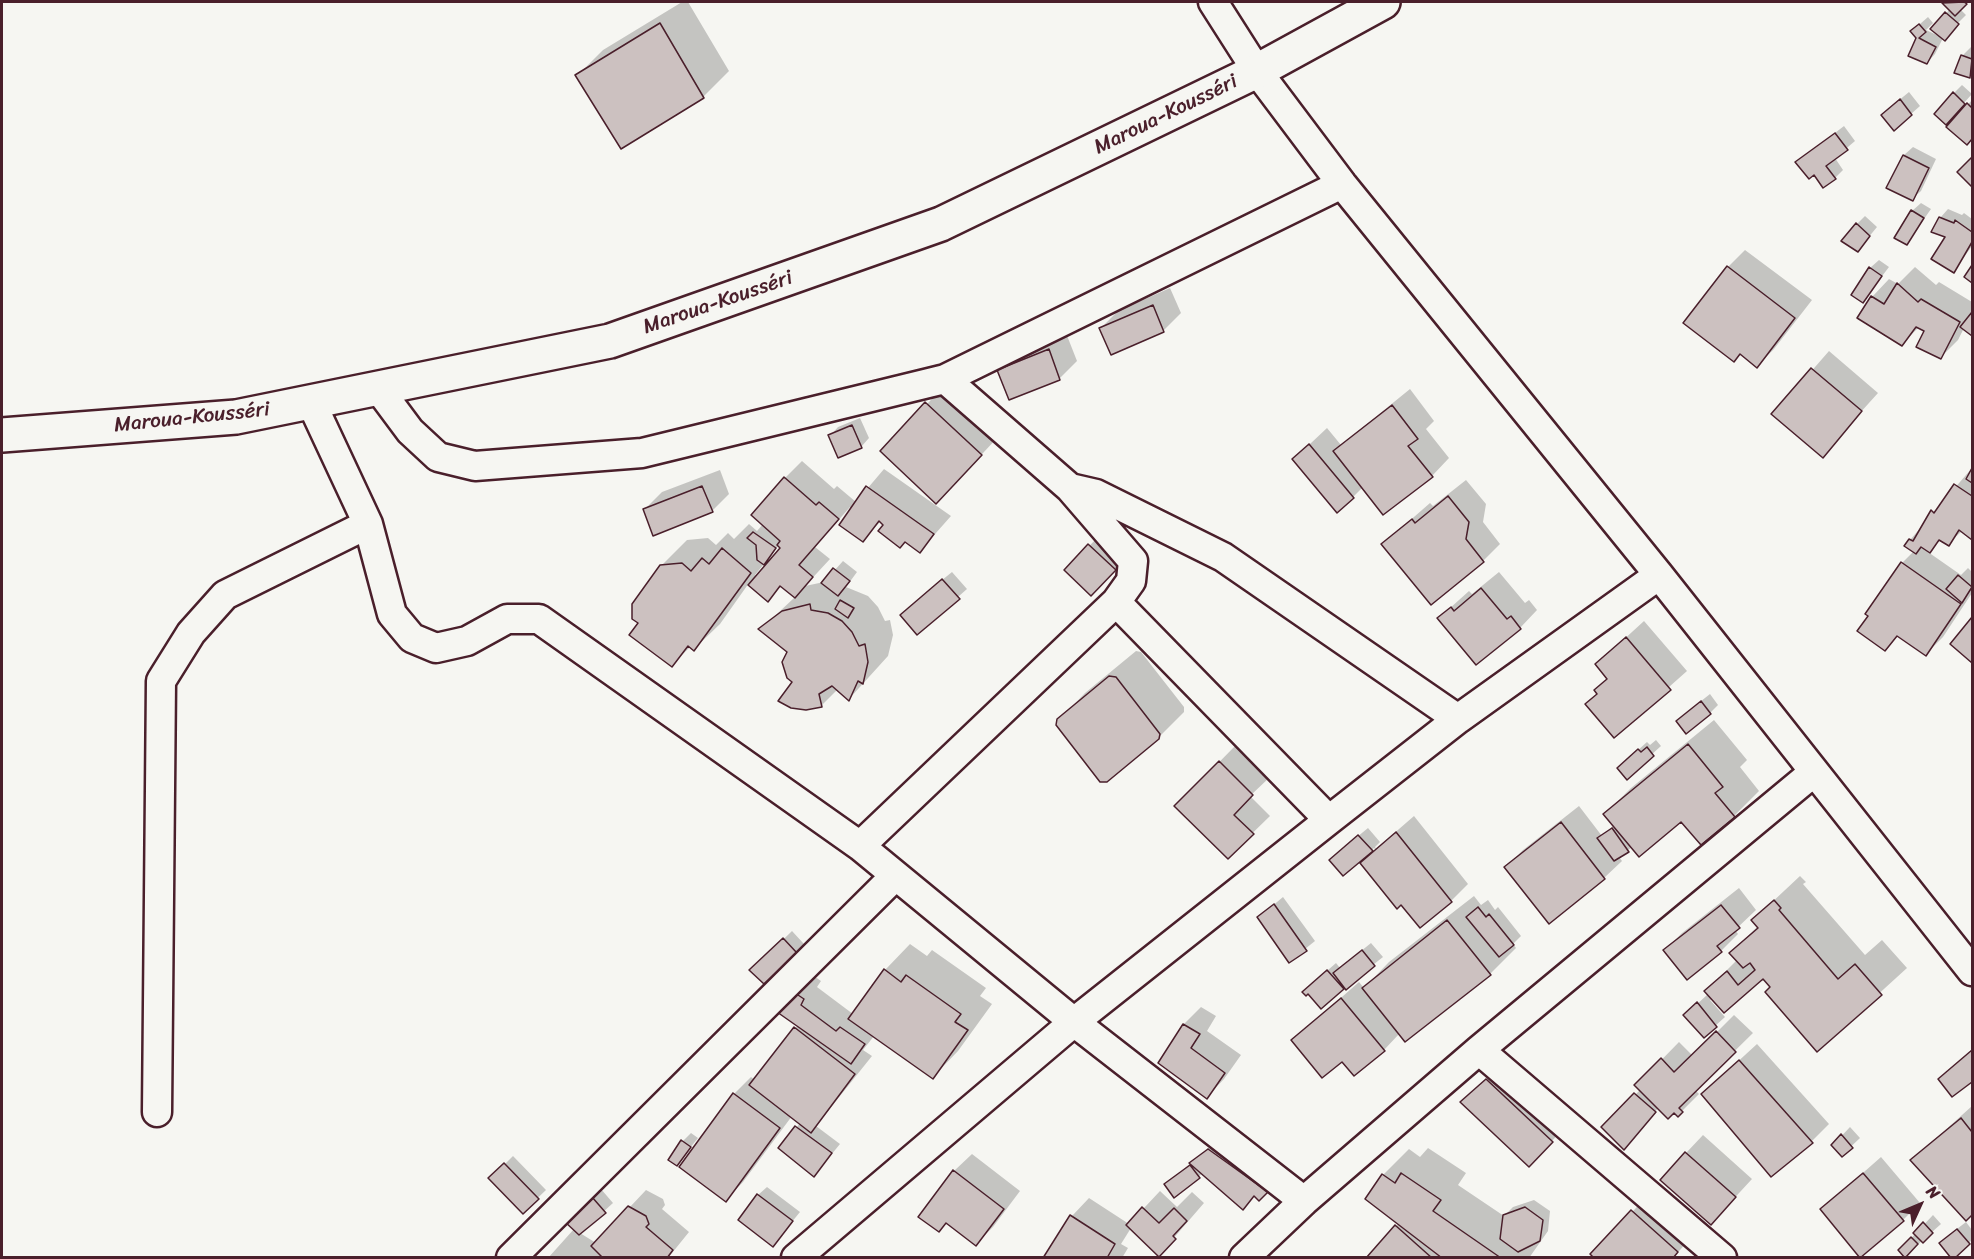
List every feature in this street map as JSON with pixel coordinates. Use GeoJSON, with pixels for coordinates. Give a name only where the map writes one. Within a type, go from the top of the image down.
{"type":"FeatureCollection","features":[{"type":"Feature","properties":{"kind":"highway","name":"Maroua-Kousséri"},"geometry":{"type":"LineString","coordinates":[[2,435],[236,417],[610,341],[941,224],[1257,71],[1383,2]]}},
{"type":"Feature","properties":{"kind":"street"},"geometry":{"type":"LineString","coordinates":[[1213,2],[1257,71],[1342,184],[1659,575],[1972,971]]}},
{"type":"Feature","properties":{"kind":"street"},"geometry":{"type":"LineString","coordinates":[[378,388],[410,431],[438,457],[475,466],[642,453],[945,379],[1342,184]]}},
{"type":"Feature","properties":{"kind":"street"},"geometry":{"type":"LineString","coordinates":[[860,846],[1116,602],[1131,582],[1133,561],[1070,488],[945,379]]}},
{"type":"Feature","properties":{"kind":"street"},"geometry":{"type":"LineString","coordinates":[[311,402],[368,524],[392,614],[412,638],[436,648],[467,641],[507,619],[539,619],[860,846],[1074,1022],[1304,1201]]}},
{"type":"Feature","properties":{"kind":"street"},"geometry":{"type":"LineString","coordinates":[[1070,488],[1096,494],[1223,557],[1458,720]]}},
{"type":"Feature","properties":{"kind":"street"},"geometry":{"type":"LineString","coordinates":[[157,1112],[161,681],[190,633],[225,595],[368,524]]}},
{"type":"Feature","properties":{"kind":"street"},"geometry":{"type":"LineString","coordinates":[[796,1257],[1074,1022],[1329,820],[1458,720],[1659,575]]}},
{"type":"Feature","properties":{"kind":"street"},"geometry":{"type":"LineString","coordinates":[[1116,602],[1329,820]]}},
{"type":"Feature","properties":{"kind":"street"},"geometry":{"type":"LineString","coordinates":[[1244,1257],[1304,1201],[1479,1050],[1814,772]]}},
{"type":"Feature","properties":{"kind":"street"},"geometry":{"type":"LineString","coordinates":[[511,1257],[895,876]]}},
{"type":"Feature","properties":{"kind":"street"},"geometry":{"type":"LineString","coordinates":[[1479,1050],[1722,1257]]}},
{"type":"Feature","properties":{"kind":"building"},"geometry":{"type":"Polygon","coordinates":[[[1964,2],[1967,4],[1955,16],[1942,3],[1964,2]]]}},
{"type":"Feature","properties":{"kind":"building"},"geometry":{"type":"Polygon","coordinates":[[[1945,12],[1959,24],[1945,41],[1930,29],[1945,12]]]}},
{"type":"Feature","properties":{"kind":"building"},"geometry":{"type":"Polygon","coordinates":[[[660,23],[704,98],[621,149],[575,75],[660,23]]]}},
{"type":"Feature","properties":{"kind":"building"},"geometry":{"type":"Polygon","coordinates":[[[1919,24],[1926,32],[1919,38],[1936,47],[1927,64],[1908,56],[1916,38],[1910,31],[1919,24]]]}},
{"type":"Feature","properties":{"kind":"building"},"geometry":{"type":"Polygon","coordinates":[[[1961,55],[1972,59],[1970,78],[1954,73],[1961,55]]]}},
{"type":"Feature","properties":{"kind":"building"},"geometry":{"type":"Polygon","coordinates":[[[1953,92],[1965,104],[1946,125],[1934,114],[1953,92]]]}},
{"type":"Feature","properties":{"kind":"building"},"geometry":{"type":"Polygon","coordinates":[[[1900,99],[1912,115],[1894,131],[1881,115],[1900,99]]]}},
{"type":"Feature","properties":{"kind":"building"},"geometry":{"type":"Polygon","coordinates":[[[1967,103],[1972,108],[1972,139],[1967,145],[1946,127],[1967,103]]]}},
{"type":"Feature","properties":{"kind":"building"},"geometry":{"type":"Polygon","coordinates":[[[1835,133],[1848,150],[1826,166],[1836,179],[1823,188],[1814,175],[1809,179],[1795,162],[1835,133]]]}},
{"type":"Feature","properties":{"kind":"building"},"geometry":{"type":"Polygon","coordinates":[[[1903,155],[1929,168],[1913,201],[1886,188],[1903,155]]]}},
{"type":"Feature","properties":{"kind":"building"},"geometry":{"type":"Polygon","coordinates":[[[1972,157],[1972,187],[1957,172],[1972,157]]]}},
{"type":"Feature","properties":{"kind":"building"},"geometry":{"type":"Polygon","coordinates":[[[1911,210],[1924,218],[1907,245],[1894,238],[1911,210]]]}},
{"type":"Feature","properties":{"kind":"building"},"geometry":{"type":"Polygon","coordinates":[[[1939,217],[1954,223],[1955,220],[1972,232],[1972,242],[1954,273],[1931,259],[1945,237],[1931,232],[1939,217]]]}},
{"type":"Feature","properties":{"kind":"building"},"geometry":{"type":"Polygon","coordinates":[[[1856,223],[1870,236],[1858,252],[1841,241],[1856,223]]]}},
{"type":"Feature","properties":{"kind":"building"},"geometry":{"type":"Polygon","coordinates":[[[1972,265],[1972,283],[1964,277],[1972,265]]]}},
{"type":"Feature","properties":{"kind":"building"},"geometry":{"type":"Polygon","coordinates":[[[1727,266],[1795,318],[1757,368],[1740,354],[1734,362],[1683,323],[1727,266]]]}},
{"type":"Feature","properties":{"kind":"building"},"geometry":{"type":"Polygon","coordinates":[[[1869,267],[1882,276],[1863,303],[1851,295],[1869,267]]]}},
{"type":"Feature","properties":{"kind":"building"},"geometry":{"type":"Polygon","coordinates":[[[1897,283],[1918,302],[1921,299],[1960,322],[1941,359],[1916,347],[1924,331],[1916,327],[1902,346],[1857,318],[1871,296],[1884,304],[1897,283]]]}},
{"type":"Feature","properties":{"kind":"building"},"geometry":{"type":"Polygon","coordinates":[[[1153,305],[1164,332],[1111,355],[1099,328],[1153,305]]]}},
{"type":"Feature","properties":{"kind":"building"},"geometry":{"type":"Polygon","coordinates":[[[1972,312],[1972,336],[1960,327],[1972,312]]]}},
{"type":"Feature","properties":{"kind":"building"},"geometry":{"type":"Polygon","coordinates":[[[1049,349],[1060,380],[1009,400],[997,370],[1049,349]]]}},
{"type":"Feature","properties":{"kind":"building"},"geometry":{"type":"Polygon","coordinates":[[[1811,368],[1862,411],[1823,458],[1771,414],[1811,368]]]}},
{"type":"Feature","properties":{"kind":"building"},"geometry":{"type":"Polygon","coordinates":[[[925,402],[982,455],[936,504],[880,451],[925,402]]]}},
{"type":"Feature","properties":{"kind":"building"},"geometry":{"type":"Polygon","coordinates":[[[1392,405],[1418,439],[1408,446],[1433,477],[1383,515],[1333,451],[1392,405]]]}},
{"type":"Feature","properties":{"kind":"building"},"geometry":{"type":"Polygon","coordinates":[[[852,425],[862,448],[838,458],[828,435],[852,425]]]}},
{"type":"Feature","properties":{"kind":"building"},"geometry":{"type":"Polygon","coordinates":[[[1309,444],[1354,498],[1337,513],[1292,459],[1309,444]]]}},
{"type":"Feature","properties":{"kind":"building"},"geometry":{"type":"Polygon","coordinates":[[[1972,468],[1972,483],[1966,479],[1972,468]]]}},
{"type":"Feature","properties":{"kind":"building"},"geometry":{"type":"Polygon","coordinates":[[[784,477],[816,505],[819,502],[839,519],[799,565],[813,577],[795,598],[780,586],[768,602],[748,585],[780,548],[777,545],[780,541],[751,515],[784,477]]]}},
{"type":"Feature","properties":{"kind":"building"},"geometry":{"type":"Polygon","coordinates":[[[1954,484],[1972,496],[1972,540],[1959,530],[1949,546],[1939,540],[1930,553],[1921,547],[1916,554],[1904,546],[1909,539],[1913,541],[1931,510],[1934,513],[1954,484]]]}},
{"type":"Feature","properties":{"kind":"building"},"geometry":{"type":"Polygon","coordinates":[[[702,486],[713,512],[653,536],[643,509],[702,486]]]}},
{"type":"Feature","properties":{"kind":"building"},"geometry":{"type":"Polygon","coordinates":[[[866,486],[934,534],[920,553],[905,542],[900,548],[878,531],[883,525],[879,521],[863,542],[839,525],[866,486]]]}},
{"type":"Feature","properties":{"kind":"building"},"geometry":{"type":"Polygon","coordinates":[[[1448,496],[1469,522],[1466,539],[1484,562],[1431,605],[1381,544],[1412,519],[1415,523],[1448,496]]]}},
{"type":"Feature","properties":{"kind":"building"},"geometry":{"type":"Polygon","coordinates":[[[753,532],[776,548],[764,565],[757,560],[756,545],[747,538],[753,532]]]}},
{"type":"Feature","properties":{"kind":"building"},"geometry":{"type":"Polygon","coordinates":[[[1088,544],[1116,570],[1091,596],[1064,570],[1088,544]]]}},
{"type":"Feature","properties":{"kind":"building"},"geometry":{"type":"Polygon","coordinates":[[[722,548],[751,573],[694,651],[688,646],[672,667],[629,635],[638,623],[632,619],[632,604],[660,565],[682,563],[691,571],[702,558],[709,564],[722,548]]]}},
{"type":"Feature","properties":{"kind":"building"},"geometry":{"type":"Polygon","coordinates":[[[1901,562],[1961,604],[1926,656],[1897,636],[1885,651],[1857,631],[1868,616],[1865,614],[1901,562]]]}},
{"type":"Feature","properties":{"kind":"building"},"geometry":{"type":"Polygon","coordinates":[[[833,568],[850,581],[838,596],[821,583],[833,568]]]}},
{"type":"Feature","properties":{"kind":"building"},"geometry":{"type":"Polygon","coordinates":[[[1958,575],[1972,587],[1962,603],[1946,589],[1958,575]]]}},
{"type":"Feature","properties":{"kind":"building"},"geometry":{"type":"Polygon","coordinates":[[[942,579],[960,599],[917,635],[900,615],[942,579]]]}},
{"type":"Feature","properties":{"kind":"building"},"geometry":{"type":"Polygon","coordinates":[[[1481,588],[1507,619],[1511,616],[1521,629],[1476,665],[1437,618],[1451,607],[1454,611],[1481,588]]]}},
{"type":"Feature","properties":{"kind":"building"},"geometry":{"type":"Polygon","coordinates":[[[840,600],[854,608],[848,618],[835,609],[840,600]]]}},
{"type":"Feature","properties":{"kind":"building"},"geometry":{"type":"Polygon","coordinates":[[[810,604],[811,610],[828,613],[842,621],[852,632],[859,646],[865,644],[868,662],[863,684],[858,681],[849,701],[832,686],[819,694],[822,707],[806,710],[791,708],[778,701],[792,682],[787,678],[782,662],[787,652],[758,629],[782,611],[810,604]]]}},
{"type":"Feature","properties":{"kind":"building"},"geometry":{"type":"Polygon","coordinates":[[[1972,617],[1972,663],[1950,644],[1972,617]]]}},
{"type":"Feature","properties":{"kind":"building"},"geometry":{"type":"Polygon","coordinates":[[[1626,637],[1671,690],[1614,738],[1585,704],[1597,694],[1594,690],[1607,679],[1595,664],[1626,637]]]}},
{"type":"Feature","properties":{"kind":"building"},"geometry":{"type":"Polygon","coordinates":[[[1109,676],[1116,677],[1160,734],[1159,739],[1107,782],[1100,782],[1056,725],[1057,719],[1109,676]]]}},
{"type":"Feature","properties":{"kind":"building"},"geometry":{"type":"Polygon","coordinates":[[[1701,701],[1711,714],[1686,734],[1676,721],[1701,701]]]}},
{"type":"Feature","properties":{"kind":"building"},"geometry":{"type":"Polygon","coordinates":[[[1688,744],[1723,787],[1715,793],[1735,817],[1701,845],[1681,822],[1639,857],[1603,814],[1688,744]]]}},
{"type":"Feature","properties":{"kind":"building"},"geometry":{"type":"Polygon","coordinates":[[[1647,747],[1654,756],[1627,780],[1617,768],[1638,749],[1641,752],[1647,747]]]}},
{"type":"Feature","properties":{"kind":"building"},"geometry":{"type":"Polygon","coordinates":[[[1219,761],[1253,795],[1234,815],[1254,834],[1228,859],[1174,806],[1219,761]]]}},
{"type":"Feature","properties":{"kind":"building"},"geometry":{"type":"Polygon","coordinates":[[[1561,822],[1605,879],[1549,924],[1504,867],[1561,822]]]}},
{"type":"Feature","properties":{"kind":"building"},"geometry":{"type":"Polygon","coordinates":[[[1612,828],[1629,852],[1614,861],[1597,838],[1612,828]]]}},
{"type":"Feature","properties":{"kind":"building"},"geometry":{"type":"Polygon","coordinates":[[[1396,832],[1452,902],[1420,928],[1401,905],[1397,909],[1360,863],[1396,832]]]}},
{"type":"Feature","properties":{"kind":"building"},"geometry":{"type":"Polygon","coordinates":[[[1358,835],[1373,851],[1343,876],[1329,860],[1358,835]]]}},
{"type":"Feature","properties":{"kind":"building"},"geometry":{"type":"Polygon","coordinates":[[[1774,900],[1781,908],[1779,910],[1838,979],[1855,964],[1882,995],[1817,1052],[1765,992],[1770,987],[1763,979],[1724,1013],[1704,991],[1727,971],[1738,985],[1755,970],[1750,963],[1743,968],[1729,953],[1758,928],[1751,920],[1774,900]]]}},
{"type":"Feature","properties":{"kind":"building"},"geometry":{"type":"Polygon","coordinates":[[[1274,904],[1307,951],[1289,963],[1257,917],[1274,904]]]}},
{"type":"Feature","properties":{"kind":"building"},"geometry":{"type":"Polygon","coordinates":[[[1721,905],[1740,928],[1717,946],[1722,952],[1687,980],[1663,950],[1721,905]]]}},
{"type":"Feature","properties":{"kind":"building"},"geometry":{"type":"Polygon","coordinates":[[[1478,907],[1486,917],[1489,914],[1514,945],[1499,957],[1466,917],[1478,907]]]}},
{"type":"Feature","properties":{"kind":"building"},"geometry":{"type":"Polygon","coordinates":[[[1447,920],[1491,975],[1405,1042],[1362,988],[1447,920]]]}},
{"type":"Feature","properties":{"kind":"building"},"geometry":{"type":"Polygon","coordinates":[[[783,938],[797,953],[764,984],[749,970],[783,938]]]}},
{"type":"Feature","properties":{"kind":"building"},"geometry":{"type":"Polygon","coordinates":[[[1362,950],[1375,966],[1346,990],[1333,973],[1362,950]]]}},
{"type":"Feature","properties":{"kind":"building"},"geometry":{"type":"Polygon","coordinates":[[[884,969],[901,982],[906,975],[961,1014],[955,1022],[968,1030],[933,1079],[848,1019],[884,969]]]}},
{"type":"Feature","properties":{"kind":"building"},"geometry":{"type":"Polygon","coordinates":[[[1327,970],[1344,989],[1321,1009],[1308,994],[1306,996],[1302,992],[1327,970]]]}},
{"type":"Feature","properties":{"kind":"building"},"geometry":{"type":"Polygon","coordinates":[[[792,991],[804,999],[801,1005],[836,1031],[840,1027],[865,1044],[851,1064],[777,1012],[792,991]]]}},
{"type":"Feature","properties":{"kind":"building"},"geometry":{"type":"Polygon","coordinates":[[[1341,998],[1385,1051],[1354,1076],[1342,1062],[1322,1078],[1291,1040],[1341,998]]]}},
{"type":"Feature","properties":{"kind":"building"},"geometry":{"type":"Polygon","coordinates":[[[1697,1002],[1717,1027],[1704,1038],[1683,1015],[1697,1002]]]}},
{"type":"Feature","properties":{"kind":"building"},"geometry":{"type":"Polygon","coordinates":[[[1183,1024],[1200,1034],[1191,1048],[1225,1073],[1207,1099],[1158,1063],[1183,1024]]]}},
{"type":"Feature","properties":{"kind":"building"},"geometry":{"type":"Polygon","coordinates":[[[794,1027],[855,1074],[811,1133],[749,1085],[794,1027]]]}},
{"type":"Feature","properties":{"kind":"building"},"geometry":{"type":"Polygon","coordinates":[[[1716,1031],[1736,1052],[1679,1108],[1683,1112],[1678,1117],[1674,1113],[1668,1119],[1634,1085],[1661,1058],[1674,1072],[1716,1031]]]}},
{"type":"Feature","properties":{"kind":"building"},"geometry":{"type":"Polygon","coordinates":[[[1972,1050],[1972,1082],[1952,1097],[1938,1079],[1972,1050]]]}},
{"type":"Feature","properties":{"kind":"building"},"geometry":{"type":"Polygon","coordinates":[[[1739,1060],[1813,1143],[1771,1177],[1701,1094],[1739,1060]]]}},
{"type":"Feature","properties":{"kind":"building"},"geometry":{"type":"Polygon","coordinates":[[[1486,1079],[1553,1142],[1529,1167],[1460,1102],[1486,1079]]]}},
{"type":"Feature","properties":{"kind":"building"},"geometry":{"type":"Polygon","coordinates":[[[733,1093],[780,1128],[726,1202],[679,1167],[733,1093]]]}},
{"type":"Feature","properties":{"kind":"building"},"geometry":{"type":"Polygon","coordinates":[[[1634,1093],[1656,1112],[1624,1150],[1601,1127],[1634,1093]]]}},
{"type":"Feature","properties":{"kind":"building"},"geometry":{"type":"Polygon","coordinates":[[[1961,1118],[1972,1132],[1972,1215],[1966,1221],[1910,1160],[1961,1118]]]}},
{"type":"Feature","properties":{"kind":"building"},"geometry":{"type":"Polygon","coordinates":[[[795,1126],[832,1153],[814,1177],[778,1148],[795,1126]]]}},
{"type":"Feature","properties":{"kind":"building"},"geometry":{"type":"Polygon","coordinates":[[[1841,1134],[1853,1148],[1842,1157],[1831,1145],[1841,1134]]]}},
{"type":"Feature","properties":{"kind":"building"},"geometry":{"type":"Polygon","coordinates":[[[681,1140],[691,1147],[677,1166],[668,1160],[681,1140]]]}},
{"type":"Feature","properties":{"kind":"building"},"geometry":{"type":"Polygon","coordinates":[[[1208,1149],[1268,1192],[1259,1201],[1254,1196],[1243,1210],[1189,1163],[1208,1149]]]}},
{"type":"Feature","properties":{"kind":"building"},"geometry":{"type":"Polygon","coordinates":[[[1685,1152],[1736,1197],[1711,1225],[1660,1180],[1685,1152]]]}},
{"type":"Feature","properties":{"kind":"building"},"geometry":{"type":"Polygon","coordinates":[[[504,1163],[539,1199],[523,1214],[488,1178],[504,1163]]]}},
{"type":"Feature","properties":{"kind":"building"},"geometry":{"type":"Polygon","coordinates":[[[1190,1165],[1200,1178],[1174,1198],[1164,1184],[1190,1165]]]}},
{"type":"Feature","properties":{"kind":"building"},"geometry":{"type":"Polygon","coordinates":[[[953,1170],[1004,1209],[976,1246],[946,1223],[939,1232],[918,1217],[953,1170]]]}},
{"type":"Feature","properties":{"kind":"building"},"geometry":{"type":"Polygon","coordinates":[[[1401,1173],[1441,1200],[1433,1211],[1501,1258],[1442,1258],[1365,1199],[1382,1174],[1395,1183],[1401,1173]]]}},
{"type":"Feature","properties":{"kind":"building"},"geometry":{"type":"Polygon","coordinates":[[[1863,1173],[1904,1221],[1860,1258],[1820,1209],[1863,1173]]]}},
{"type":"Feature","properties":{"kind":"building"},"geometry":{"type":"Polygon","coordinates":[[[757,1194],[793,1221],[773,1247],[738,1220],[757,1194]]]}},
{"type":"Feature","properties":{"kind":"building"},"geometry":{"type":"Polygon","coordinates":[[[592,1197],[606,1213],[579,1235],[564,1221],[592,1197]]]}},
{"type":"Feature","properties":{"kind":"building"},"geometry":{"type":"Polygon","coordinates":[[[628,1206],[646,1216],[649,1224],[646,1227],[673,1250],[667,1258],[603,1258],[591,1246],[628,1206]]]}},
{"type":"Feature","properties":{"kind":"building"},"geometry":{"type":"Polygon","coordinates":[[[1142,1207],[1159,1223],[1174,1208],[1187,1221],[1173,1236],[1176,1239],[1159,1257],[1126,1225],[1142,1207]]]}},
{"type":"Feature","properties":{"kind":"building"},"geometry":{"type":"Polygon","coordinates":[[[1525,1207],[1543,1220],[1540,1241],[1518,1252],[1500,1239],[1503,1215],[1525,1207]]]}},
{"type":"Feature","properties":{"kind":"building"},"geometry":{"type":"Polygon","coordinates":[[[1631,1210],[1678,1252],[1673,1258],[1594,1258],[1590,1254],[1631,1210]]]}},
{"type":"Feature","properties":{"kind":"building"},"geometry":{"type":"Polygon","coordinates":[[[1070,1215],[1115,1244],[1107,1258],[1043,1258],[1070,1215]]]}},
{"type":"Feature","properties":{"kind":"building"},"geometry":{"type":"Polygon","coordinates":[[[1923,1222],[1933,1233],[1923,1243],[1913,1233],[1923,1222]]]}},
{"type":"Feature","properties":{"kind":"building"},"geometry":{"type":"Polygon","coordinates":[[[1395,1225],[1432,1258],[1366,1258],[1395,1225]]]}},
{"type":"Feature","properties":{"kind":"building"},"geometry":{"type":"Polygon","coordinates":[[[1957,1229],[1970,1244],[1955,1258],[1951,1258],[1939,1243],[1957,1229]]]}},
{"type":"Feature","properties":{"kind":"building"},"geometry":{"type":"Polygon","coordinates":[[[1911,1237],[1918,1244],[1905,1258],[1898,1250],[1911,1237]]]}}]}
